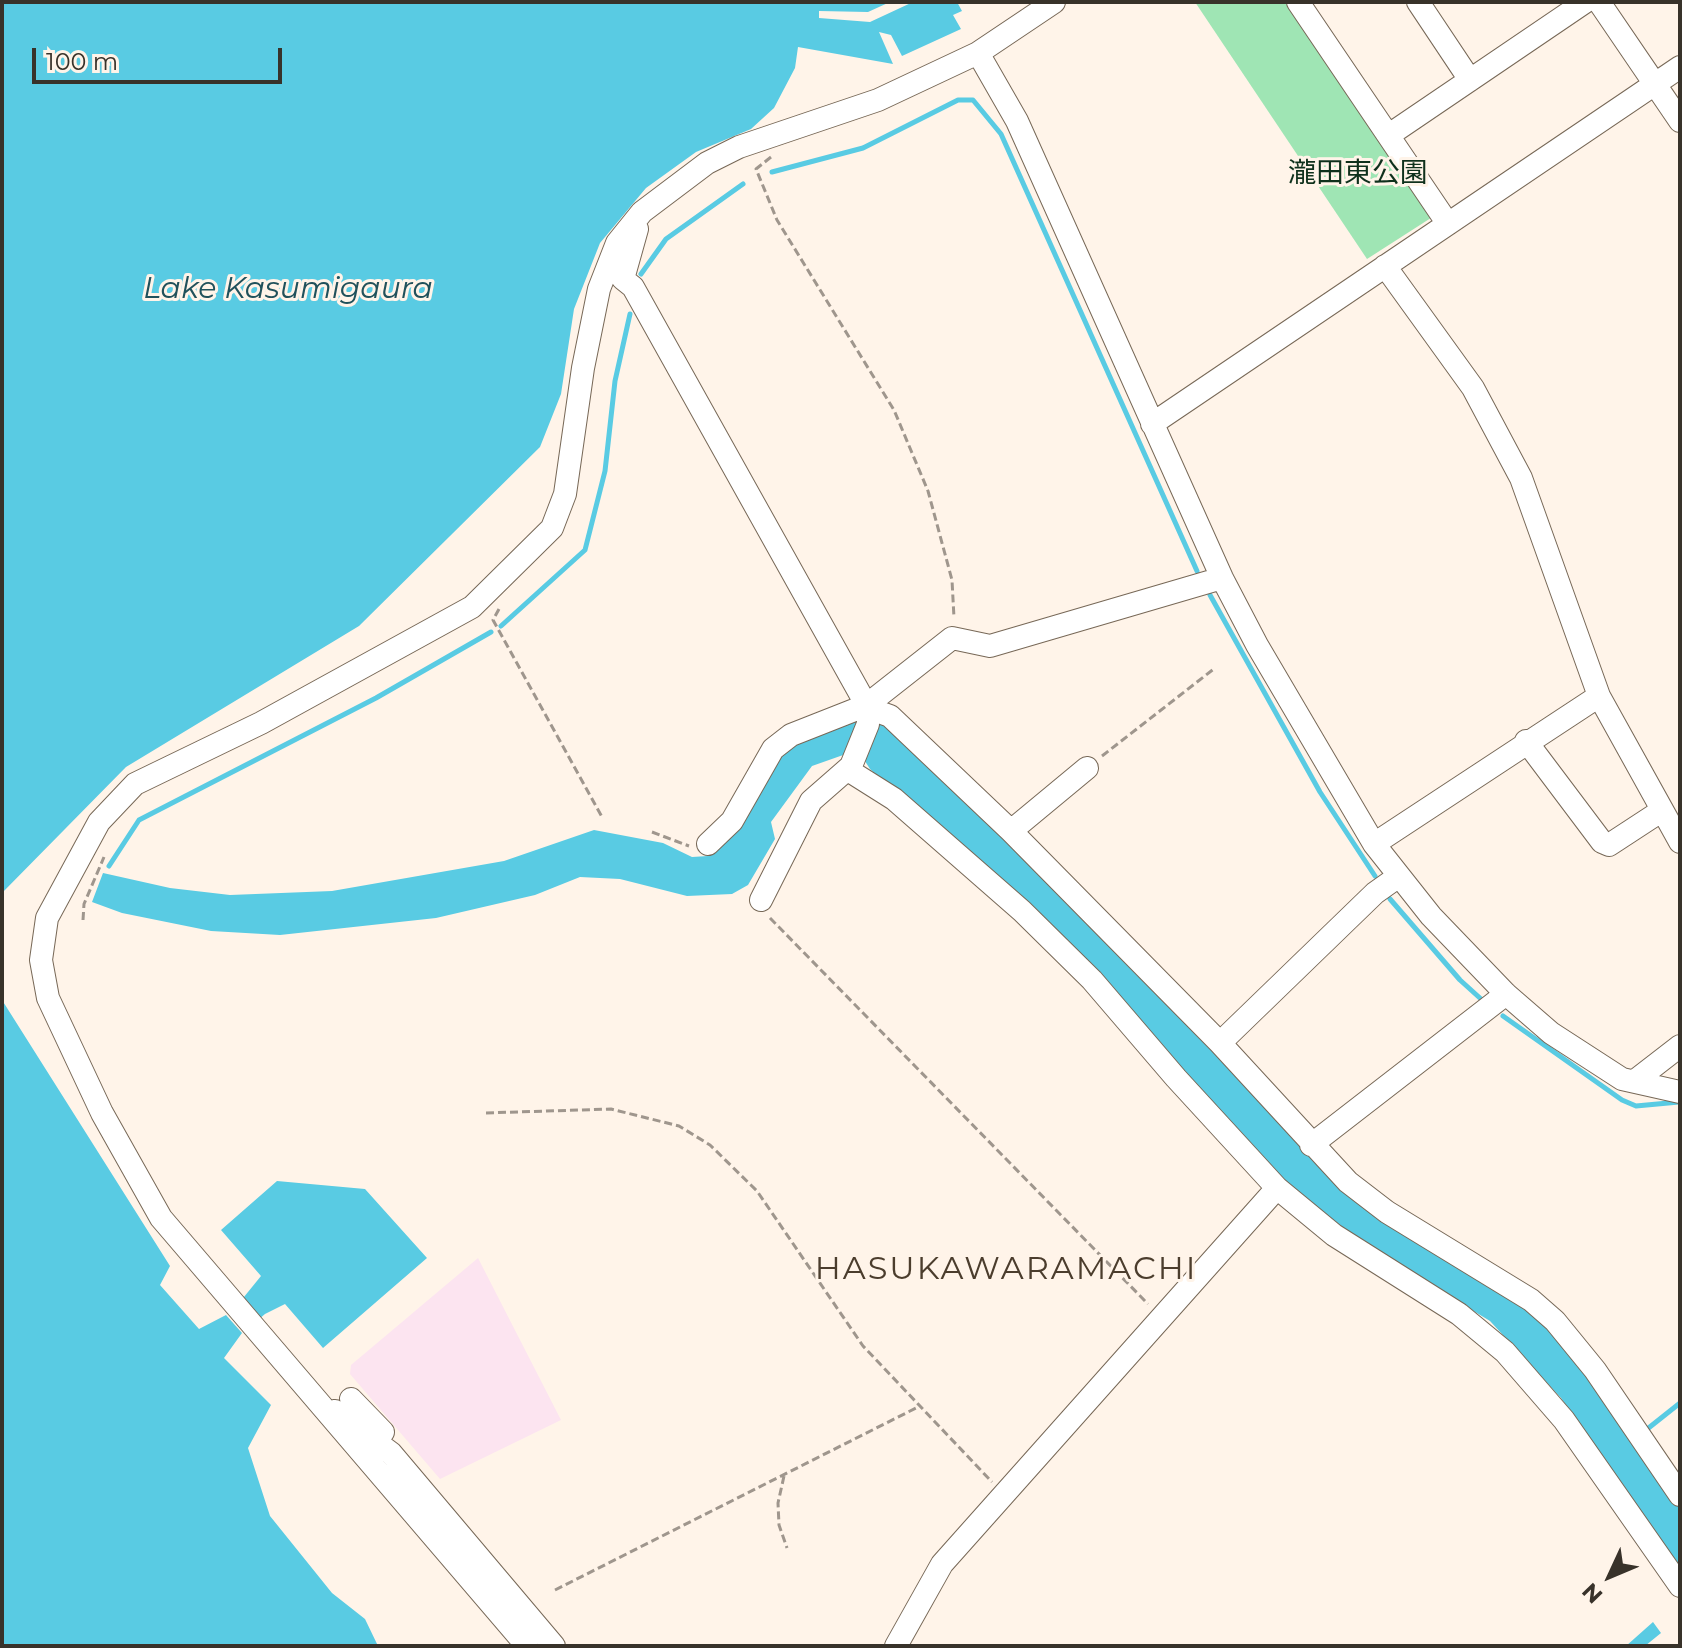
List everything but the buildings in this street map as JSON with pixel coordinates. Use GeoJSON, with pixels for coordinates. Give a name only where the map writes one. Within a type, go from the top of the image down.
{"type":"FeatureCollection","features":[{"type":"Feature","properties":{"kind":"street"},"geometry":{"type":"LineString","coordinates":[[527,1646],[324,1411],[237,1302],[161,1218],[102,1113],[43,982],[41,942],[47,918],[99,822],[135,784],[261,723],[472,607],[552,528],[565,494],[583,368],[599,289],[617,243],[642,212],[707,163],[739,147],[858,108],[978,53],[1054,2]]}},
{"type":"Feature","properties":{"kind":"street"},"geometry":{"type":"LineString","coordinates":[[1298,2],[1448,224]]}},
{"type":"Feature","properties":{"kind":"street"},"geometry":{"type":"LineString","coordinates":[[1418,2],[1470,80]]}},
{"type":"Feature","properties":{"kind":"street"},"geometry":{"type":"LineString","coordinates":[[1389,135],[1585,2]]}},
{"type":"Feature","properties":{"kind":"street"},"geometry":{"type":"LineString","coordinates":[[1599,2],[1680,121]]}},
{"type":"Feature","properties":{"kind":"street"},"geometry":{"type":"LineString","coordinates":[[978,53],[1017,121],[1222,578],[1257,645],[1374,844],[1431,916],[1506,994],[1586,1059],[1622,1079],[1636,1080],[1654,1089],[1680,1092]]}},
{"type":"Feature","properties":{"kind":"street"},"geometry":{"type":"LineString","coordinates":[[1152,424],[1680,67]]}},
{"type":"Feature","properties":{"kind":"street"},"geometry":{"type":"LineString","coordinates":[[642,212],[623,279],[633,287],[868,716]]}},
{"type":"Feature","properties":{"kind":"street"},"geometry":{"type":"LineString","coordinates":[[1385,266],[1473,388],[1521,478],[1599,696],[1680,842]]}},
{"type":"Feature","properties":{"kind":"street"},"geometry":{"type":"LineString","coordinates":[[761,900],[811,801],[851,764],[877,697],[952,638],[990,646],[1222,578]]}},
{"type":"Feature","properties":{"kind":"street"},"geometry":{"type":"LineString","coordinates":[[1374,844],[1526,741],[1599,696]]}},
{"type":"Feature","properties":{"kind":"street"},"geometry":{"type":"LineString","coordinates":[[708,844],[732,821],[773,749],[791,735],[838,715],[890,716],[1011,831],[1220,1043],[1311,1145],[1377,1205],[1531,1300],[1555,1321],[1595,1370],[1680,1495]]}},
{"type":"Feature","properties":{"kind":"street"},"geometry":{"type":"LineString","coordinates":[[1526,741],[1602,842],[1609,845],[1661,811]]}},
{"type":"Feature","properties":{"kind":"street"},"geometry":{"type":"LineString","coordinates":[[851,764],[1022,911],[1092,980],[1277,1188],[1334,1235],[1459,1314],[1505,1352],[1600,1469],[1679,1583]]}},
{"type":"Feature","properties":{"kind":"street"},"geometry":{"type":"LineString","coordinates":[[1011,831],[1087,768]]}},
{"type":"Feature","properties":{"kind":"street"},"geometry":{"type":"LineString","coordinates":[[1220,1043],[1375,893],[1399,876]]}},
{"type":"Feature","properties":{"kind":"street"},"geometry":{"type":"LineString","coordinates":[[1311,1145],[1506,994]]}},
{"type":"Feature","properties":{"kind":"street"},"geometry":{"type":"LineString","coordinates":[[1636,1080],[1680,1046]]}},
{"type":"Feature","properties":{"kind":"street"},"geometry":{"type":"LineString","coordinates":[[896,1646],[942,1564],[1277,1188]]}},
{"type":"Feature","properties":{"kind":"street"},"geometry":{"type":"LineString","coordinates":[[351,1399],[393,1443],[391,1453]]}},
{"type":"Feature","properties":{"kind":"street"},"geometry":{"type":"LineString","coordinates":[[324,1411],[338,1411],[391,1453],[414,1486],[554,1646]]}},
{"type":"Feature","properties":{"kind":"path"},"geometry":{"type":"LineString","coordinates":[[779,152],[756,169],[777,220],[894,410],[928,491],[954,592],[952,638]]}},
{"type":"Feature","properties":{"kind":"path"},"geometry":{"type":"LineString","coordinates":[[503,602],[493,620],[602,817]]}},
{"type":"Feature","properties":{"kind":"path"},"geometry":{"type":"LineString","coordinates":[[1087,768],[1215,668]]}},
{"type":"Feature","properties":{"kind":"path"},"geometry":{"type":"LineString","coordinates":[[652,832],[693,847],[708,844]]}},
{"type":"Feature","properties":{"kind":"path"},"geometry":{"type":"LineString","coordinates":[[761,900],[783,934],[1160,1316]]}},
{"type":"Feature","properties":{"kind":"path"},"geometry":{"type":"LineString","coordinates":[[486,1113],[611,1109],[679,1126],[710,1145],[757,1191],[839,1315],[918,1407],[1003,1493]]}},
{"type":"Feature","properties":{"kind":"path"},"geometry":{"type":"LineString","coordinates":[[555,1590],[918,1407]]}},
{"type":"Feature","properties":{"kind":"path"},"geometry":{"type":"LineString","coordinates":[[784,1476],[779,1514],[787,1548]]}},
{"type":"Feature","properties":{"kind":"shaded area"},"geometry":{"type":"Polygon","coordinates":[[[478,1258],[561,1420],[440,1479],[350,1374],[351,1365],[478,1258]]]}},
{"type":"Feature","properties":{"kind":"green space","name":"瀧田東公園"},"geometry":{"type":"Polygon","coordinates":[[[1195,2],[1289,2],[1434,216],[1367,259],[1195,2]]]}},
{"type":"Feature","properties":{"kind":"water","name":"Lake Kasumigaura"},"geometry":{"type":"Polygon","coordinates":[[[2,2],[890,2],[868,12],[819,11],[819,18],[870,22],[913,2],[957,2],[962,11],[953,15],[961,29],[902,56],[891,35],[879,32],[893,64],[798,47],[795,68],[774,108],[751,129],[696,152],[646,188],[600,243],[574,309],[561,394],[540,447],[359,626],[126,767],[2,893],[2,2]]]}},
{"type":"Feature","properties":{"kind":"water"},"geometry":{"type":"Polygon","coordinates":[[[862,718],[882,721],[1035,863],[1316,1159],[1516,1298],[1572,1353],[1680,1508],[1680,1568],[1561,1398],[1490,1321],[1355,1239],[1306,1201],[1258,1157],[1093,966],[870,769],[863,758],[846,754],[812,766],[771,822],[775,839],[748,885],[732,894],[687,896],[620,879],[580,877],[535,895],[436,918],[280,935],[211,931],[122,913],[92,902],[103,873],[170,888],[230,895],[332,891],[504,861],[594,830],[663,843],[692,857],[708,856],[738,829],[777,760],[801,740],[862,718]]]}},
{"type":"Feature","properties":{"kind":"water"},"geometry":{"type":"Polygon","coordinates":[[[2,1000],[170,1266],[160,1285],[199,1329],[226,1315],[242,1333],[224,1358],[271,1405],[248,1448],[270,1516],[332,1593],[365,1619],[378,1646],[2,1646],[2,1000]]]}},
{"type":"Feature","properties":{"kind":"water"},"geometry":{"type":"Polygon","coordinates":[[[277,1181],[365,1189],[427,1258],[323,1348],[285,1304],[265,1314],[251,1326],[235,1308],[261,1276],[221,1230],[277,1181]]]}},
{"type":"Feature","properties":{"kind":"water"},"geometry":{"type":"Polygon","coordinates":[[[1653,1622],[1661,1633],[1645,1646],[1626,1646],[1653,1622]]]}},
{"type":"Feature","properties":{"kind":"waterway"},"geometry":{"type":"LineString","coordinates":[[772,172],[863,148],[958,100],[973,100],[1001,134],[1197,571]]}},
{"type":"Feature","properties":{"kind":"waterway"},"geometry":{"type":"LineString","coordinates":[[641,274],[666,239],[743,184]]}},
{"type":"Feature","properties":{"kind":"waterway"},"geometry":{"type":"LineString","coordinates":[[501,626],[585,550],[605,471],[615,381],[630,314]]}},
{"type":"Feature","properties":{"kind":"waterway"},"geometry":{"type":"LineString","coordinates":[[1210,595],[1320,792],[1375,876]]}},
{"type":"Feature","properties":{"kind":"waterway"},"geometry":{"type":"LineString","coordinates":[[109,866],[139,820],[376,698],[491,632]]}},
{"type":"Feature","properties":{"kind":"waterway"},"geometry":{"type":"LineString","coordinates":[[1390,899],[1460,980],[1481,999]]}},
{"type":"Feature","properties":{"kind":"waterway"},"geometry":{"type":"LineString","coordinates":[[1503,1016],[1622,1100],[1636,1106],[1679,1102]]}},
{"type":"Feature","properties":{"kind":"waterway"},"geometry":{"type":"LineString","coordinates":[[1646,1430],[1680,1403]]}},
{"type":"Feature","properties":{"kind":"district","name":"HASUKAWARAMACHI"},"geometry":{"type":"Point","coordinates":[1006,1270]}}]}
